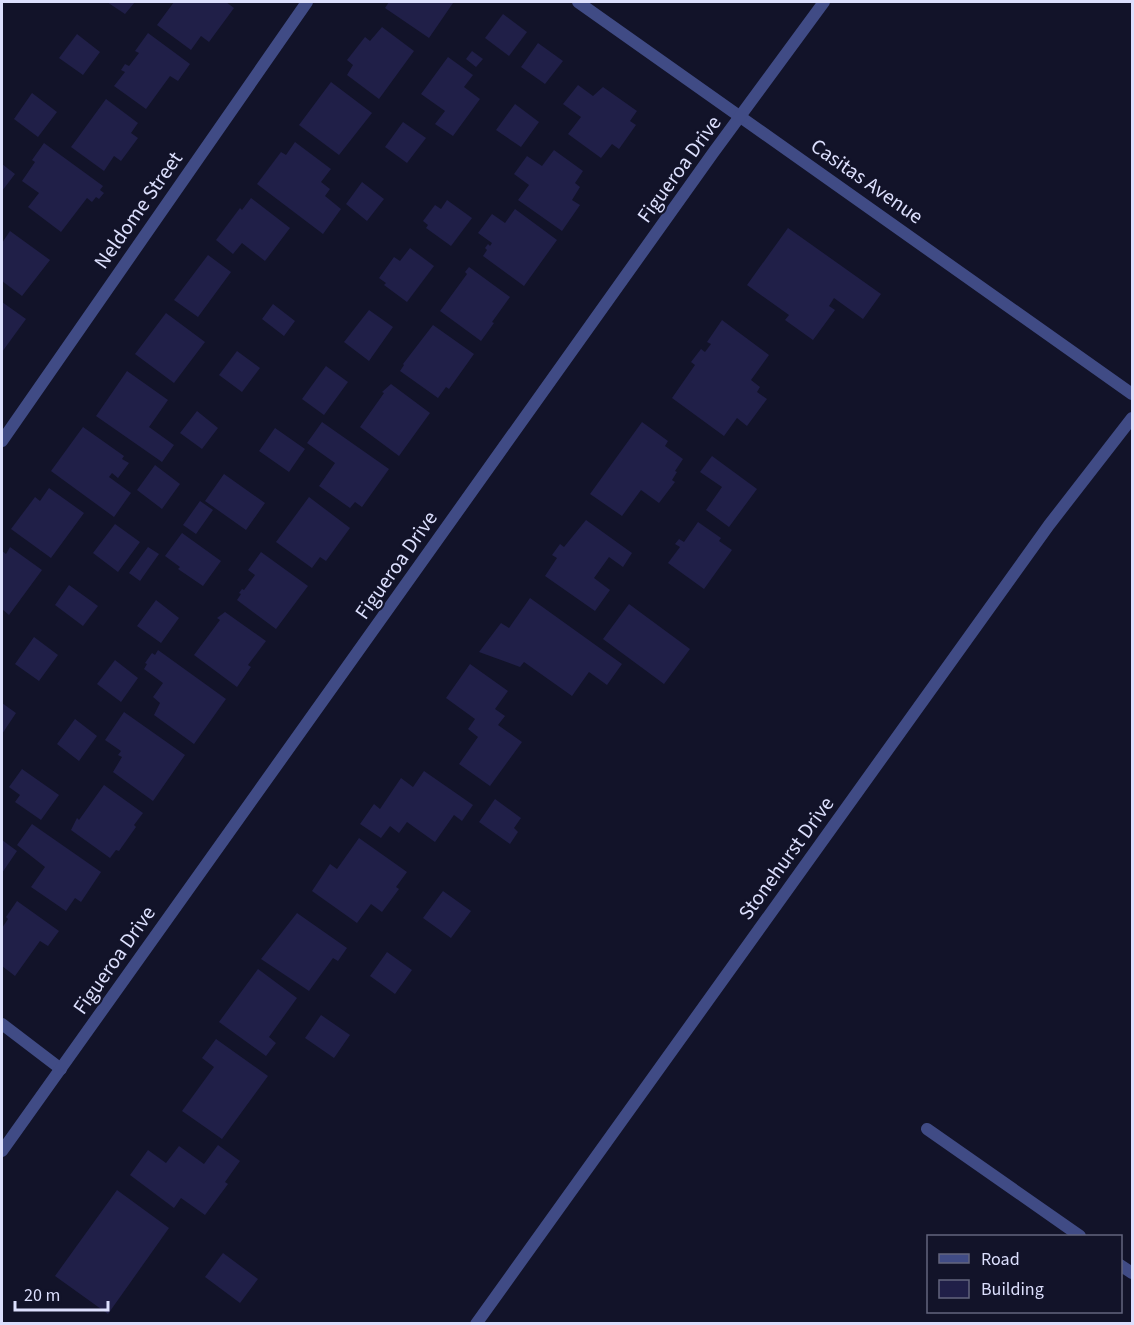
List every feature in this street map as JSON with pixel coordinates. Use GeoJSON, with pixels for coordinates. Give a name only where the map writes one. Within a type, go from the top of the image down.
{"type":"FeatureCollection","features":[{"type":"Feature","properties":{"kind":"street","name":"Neldome Street"},"geometry":{"type":"LineString","coordinates":[[2,441],[307,2]]}},
{"type":"Feature","properties":{"kind":"street","name":"Casitas Avenue"},"geometry":{"type":"LineString","coordinates":[[578,2],[1132,394]]}},
{"type":"Feature","properties":{"kind":"street","name":"Figueroa Drive"},"geometry":{"type":"LineString","coordinates":[[2,1151],[824,2]]}},
{"type":"Feature","properties":{"kind":"street","name":"Stonehurst Drive"},"geometry":{"type":"LineString","coordinates":[[476,1323],[1042,534],[1132,418]]}},
{"type":"Feature","properties":{"kind":"street"},"geometry":{"type":"LineString","coordinates":[[2,1024],[61,1069]]}},
{"type":"Feature","properties":{"kind":"street"},"geometry":{"type":"LineString","coordinates":[[927,1129],[1079,1235]]}},
{"type":"Feature","properties":{"kind":"building"},"geometry":{"type":"Polygon","coordinates":[[[107,2],[135,2],[125,14],[107,2]]]}},
{"type":"Feature","properties":{"kind":"building"},"geometry":{"type":"Polygon","coordinates":[[[174,2],[226,2],[234,8],[209,42],[201,36],[191,50],[157,25],[174,2]]]}},
{"type":"Feature","properties":{"kind":"building"},"geometry":{"type":"Polygon","coordinates":[[[389,2],[453,3],[429,38],[385,8],[389,2]]]}},
{"type":"Feature","properties":{"kind":"building"},"geometry":{"type":"Polygon","coordinates":[[[503,14],[527,32],[509,56],[485,38],[503,14]]]}},
{"type":"Feature","properties":{"kind":"building"},"geometry":{"type":"Polygon","coordinates":[[[382,27],[414,51],[379,99],[347,75],[353,65],[347,60],[365,37],[370,41],[382,27]]]}},
{"type":"Feature","properties":{"kind":"building"},"geometry":{"type":"Polygon","coordinates":[[[148,33],[190,64],[178,81],[170,76],[146,109],[114,86],[125,72],[121,70],[125,64],[129,66],[139,53],[135,51],[148,33]]]}},
{"type":"Feature","properties":{"kind":"building"},"geometry":{"type":"Polygon","coordinates":[[[77,34],[100,52],[83,75],[59,58],[77,34]]]}},
{"type":"Feature","properties":{"kind":"building"},"geometry":{"type":"Polygon","coordinates":[[[538,43],[563,61],[545,84],[521,67],[538,43]]]}},
{"type":"Feature","properties":{"kind":"building"},"geometry":{"type":"Polygon","coordinates":[[[472,51],[483,59],[476,67],[466,59],[472,51]]]}},
{"type":"Feature","properties":{"kind":"building"},"geometry":{"type":"Polygon","coordinates":[[[448,57],[473,75],[464,87],[480,99],[453,136],[435,124],[445,111],[421,94],[448,57]]]}},
{"type":"Feature","properties":{"kind":"building"},"geometry":{"type":"Polygon","coordinates":[[[331,82],[372,113],[339,155],[299,125],[331,82]]]}},
{"type":"Feature","properties":{"kind":"building"},"geometry":{"type":"Polygon","coordinates":[[[578,85],[593,96],[603,87],[637,111],[630,121],[636,125],[619,149],[612,144],[601,158],[568,134],[581,117],[563,104],[578,85]]]}},
{"type":"Feature","properties":{"kind":"building"},"geometry":{"type":"Polygon","coordinates":[[[32,93],[57,112],[38,137],[14,119],[32,93]]]}},
{"type":"Feature","properties":{"kind":"building"},"geometry":{"type":"Polygon","coordinates":[[[106,99],[138,123],[131,133],[138,138],[121,161],[114,156],[104,171],[71,147],[106,99]]]}},
{"type":"Feature","properties":{"kind":"building"},"geometry":{"type":"Polygon","coordinates":[[[515,104],[539,122],[521,147],[496,130],[515,104]]]}},
{"type":"Feature","properties":{"kind":"building"},"geometry":{"type":"Polygon","coordinates":[[[403,122],[426,138],[407,163],[385,147],[403,122]]]}},
{"type":"Feature","properties":{"kind":"building"},"geometry":{"type":"Polygon","coordinates":[[[295,142],[331,169],[321,182],[330,189],[325,196],[341,209],[323,234],[257,184],[281,152],[286,155],[295,142]]]}},
{"type":"Feature","properties":{"kind":"building"},"geometry":{"type":"Polygon","coordinates":[[[44,143],[103,186],[100,190],[104,193],[99,199],[96,197],[92,202],[87,198],[61,232],[28,207],[39,193],[22,181],[35,162],[32,160],[44,143]]]}},
{"type":"Feature","properties":{"kind":"building"},"geometry":{"type":"Polygon","coordinates":[[[554,150],[583,171],[575,183],[580,187],[572,200],[580,205],[562,231],[518,200],[529,185],[514,174],[527,156],[542,166],[554,150]]]}},
{"type":"Feature","properties":{"kind":"building"},"geometry":{"type":"Polygon","coordinates":[[[2,164],[15,174],[2,191],[2,164]]]}},
{"type":"Feature","properties":{"kind":"building"},"geometry":{"type":"Polygon","coordinates":[[[362,182],[384,199],[367,221],[346,204],[362,182]]]}},
{"type":"Feature","properties":{"kind":"building"},"geometry":{"type":"Polygon","coordinates":[[[251,198],[290,228],[265,261],[242,243],[233,254],[216,240],[240,208],[242,210],[251,198]]]}},
{"type":"Feature","properties":{"kind":"building"},"geometry":{"type":"Polygon","coordinates":[[[447,200],[472,218],[451,246],[426,228],[428,225],[423,221],[435,205],[441,209],[447,200]]]}},
{"type":"Feature","properties":{"kind":"building"},"geometry":{"type":"Polygon","coordinates":[[[515,209],[557,240],[524,286],[483,256],[487,250],[485,248],[492,243],[478,233],[492,214],[505,223],[515,209]]]}},
{"type":"Feature","properties":{"kind":"building"},"geometry":{"type":"Polygon","coordinates":[[[788,228],[881,294],[863,319],[834,298],[829,306],[835,310],[813,340],[785,320],[789,315],[747,285],[788,228]]]}},
{"type":"Feature","properties":{"kind":"building"},"geometry":{"type":"Polygon","coordinates":[[[10,231],[50,260],[22,296],[2,281],[2,243],[10,231]]]}},
{"type":"Feature","properties":{"kind":"building"},"geometry":{"type":"Polygon","coordinates":[[[410,248],[434,266],[407,302],[384,285],[386,283],[379,278],[394,257],[400,261],[410,248]]]}},
{"type":"Feature","properties":{"kind":"building"},"geometry":{"type":"Polygon","coordinates":[[[208,255],[231,272],[198,317],[174,300],[208,255]]]}},
{"type":"Feature","properties":{"kind":"building"},"geometry":{"type":"Polygon","coordinates":[[[469,267],[510,297],[481,341],[440,311],[467,274],[465,272],[469,267]]]}},
{"type":"Feature","properties":{"kind":"building"},"geometry":{"type":"Polygon","coordinates":[[[2,302],[26,319],[2,352],[2,302]]]}},
{"type":"Feature","properties":{"kind":"building"},"geometry":{"type":"Polygon","coordinates":[[[273,304],[295,321],[284,336],[262,319],[273,304]]]}},
{"type":"Feature","properties":{"kind":"building"},"geometry":{"type":"Polygon","coordinates":[[[369,310],[393,327],[369,361],[344,342],[369,310]]]}},
{"type":"Feature","properties":{"kind":"building"},"geometry":{"type":"Polygon","coordinates":[[[166,313],[205,342],[174,383],[135,354],[166,313]]]}},
{"type":"Feature","properties":{"kind":"building"},"geometry":{"type":"Polygon","coordinates":[[[722,320],[769,355],[751,380],[760,387],[757,392],[767,399],[747,426],[737,418],[724,436],[672,398],[695,365],[691,362],[701,349],[705,352],[711,344],[707,342],[722,320]]]}},
{"type":"Feature","properties":{"kind":"building"},"geometry":{"type":"Polygon","coordinates":[[[433,325],[474,354],[449,389],[446,387],[438,398],[400,371],[433,325]]]}},
{"type":"Feature","properties":{"kind":"building"},"geometry":{"type":"Polygon","coordinates":[[[237,351],[260,368],[242,392],[219,375],[237,351]]]}},
{"type":"Feature","properties":{"kind":"building"},"geometry":{"type":"Polygon","coordinates":[[[326,366],[348,382],[324,415],[302,399],[326,366]]]}},
{"type":"Feature","properties":{"kind":"building"},"geometry":{"type":"Polygon","coordinates":[[[127,371],[168,400],[149,427],[174,445],[162,462],[96,416],[127,371]]]}},
{"type":"Feature","properties":{"kind":"building"},"geometry":{"type":"Polygon","coordinates":[[[391,384],[430,413],[399,456],[360,427],[384,393],[382,392],[391,384]]]}},
{"type":"Feature","properties":{"kind":"building"},"geometry":{"type":"Polygon","coordinates":[[[197,411],[218,428],[202,449],[180,433],[197,411]]]}},
{"type":"Feature","properties":{"kind":"building"},"geometry":{"type":"Polygon","coordinates":[[[322,422],[389,469],[362,507],[355,502],[350,508],[319,486],[335,463],[307,443],[322,422]]]}},
{"type":"Feature","properties":{"kind":"building"},"geometry":{"type":"Polygon","coordinates":[[[642,422],[668,441],[665,446],[683,459],[675,471],[677,472],[672,480],[675,482],[659,503],[641,490],[622,516],[590,494],[642,422]]]}},
{"type":"Feature","properties":{"kind":"building"},"geometry":{"type":"Polygon","coordinates":[[[83,427],[124,456],[122,459],[129,463],[118,478],[112,473],[109,477],[131,493],[114,517],[51,471],[83,427]]]}},
{"type":"Feature","properties":{"kind":"building"},"geometry":{"type":"Polygon","coordinates":[[[275,428],[305,449],[289,472],[259,451],[275,428]]]}},
{"type":"Feature","properties":{"kind":"building"},"geometry":{"type":"Polygon","coordinates":[[[712,456],[757,489],[729,527],[706,510],[722,487],[700,472],[712,456]]]}},
{"type":"Feature","properties":{"kind":"building"},"geometry":{"type":"Polygon","coordinates":[[[155,465],[180,484],[162,509],[137,490],[155,465]]]}},
{"type":"Feature","properties":{"kind":"building"},"geometry":{"type":"Polygon","coordinates":[[[224,474],[265,503],[246,530],[205,501],[224,474]]]}},
{"type":"Feature","properties":{"kind":"building"},"geometry":{"type":"Polygon","coordinates":[[[49,488],[84,513],[51,558],[11,529],[35,497],[40,501],[49,488]]]}},
{"type":"Feature","properties":{"kind":"building"},"geometry":{"type":"Polygon","coordinates":[[[309,497],[350,528],[326,561],[320,557],[312,568],[276,542],[309,497]]]}},
{"type":"Feature","properties":{"kind":"building"},"geometry":{"type":"Polygon","coordinates":[[[200,501],[213,510],[196,534],[183,525],[200,501]]]}},
{"type":"Feature","properties":{"kind":"building"},"geometry":{"type":"Polygon","coordinates":[[[586,520],[632,553],[623,567],[609,557],[594,578],[610,590],[595,611],[545,576],[557,558],[552,555],[560,544],[564,547],[586,520]]]}},
{"type":"Feature","properties":{"kind":"building"},"geometry":{"type":"Polygon","coordinates":[[[698,522],[721,538],[719,541],[732,550],[704,589],[668,563],[680,547],[675,544],[679,539],[684,542],[698,522]]]}},
{"type":"Feature","properties":{"kind":"building"},"geometry":{"type":"Polygon","coordinates":[[[115,524],[140,542],[118,572],[93,553],[115,524]]]}},
{"type":"Feature","properties":{"kind":"building"},"geometry":{"type":"Polygon","coordinates":[[[182,533],[221,561],[203,586],[178,569],[180,567],[165,556],[182,533]]]}},
{"type":"Feature","properties":{"kind":"building"},"geometry":{"type":"Polygon","coordinates":[[[10,547],[42,570],[9,615],[2,609],[2,551],[6,554],[10,547]]]}},
{"type":"Feature","properties":{"kind":"building"},"geometry":{"type":"Polygon","coordinates":[[[148,547],[159,554],[140,581],[129,573],[148,547]]]}},
{"type":"Feature","properties":{"kind":"building"},"geometry":{"type":"Polygon","coordinates":[[[261,552],[308,586],[276,629],[237,600],[241,594],[239,593],[255,575],[248,570],[261,552]]]}},
{"type":"Feature","properties":{"kind":"building"},"geometry":{"type":"Polygon","coordinates":[[[69,585],[98,606],[83,626],[55,605],[69,585]]]}},
{"type":"Feature","properties":{"kind":"building"},"geometry":{"type":"Polygon","coordinates":[[[530,598],[622,664],[607,685],[589,672],[572,696],[524,662],[520,667],[479,652],[501,623],[509,628],[530,598]]]}},
{"type":"Feature","properties":{"kind":"building"},"geometry":{"type":"Polygon","coordinates":[[[156,600],[179,618],[161,643],[137,626],[156,600]]]}},
{"type":"Feature","properties":{"kind":"building"},"geometry":{"type":"Polygon","coordinates":[[[629,604],[690,649],[664,684],[603,639],[629,604]]]}},
{"type":"Feature","properties":{"kind":"building"},"geometry":{"type":"Polygon","coordinates":[[[225,612],[266,641],[248,665],[251,667],[237,687],[194,655],[220,620],[217,618],[225,612]]]}},
{"type":"Feature","properties":{"kind":"building"},"geometry":{"type":"Polygon","coordinates":[[[34,637],[58,655],[39,681],[15,664],[34,637]]]}},
{"type":"Feature","properties":{"kind":"building"},"geometry":{"type":"Polygon","coordinates":[[[158,650],[226,699],[194,744],[154,715],[160,703],[153,697],[163,683],[144,669],[152,653],[155,655],[158,650]]]}},
{"type":"Feature","properties":{"kind":"building"},"geometry":{"type":"Polygon","coordinates":[[[115,660],[138,678],[121,702],[97,684],[115,660]]]}},
{"type":"Feature","properties":{"kind":"building"},"geometry":{"type":"Polygon","coordinates":[[[470,664],[508,691],[495,709],[505,716],[498,725],[522,742],[490,786],[459,764],[478,737],[468,729],[475,719],[446,698],[470,664]]]}},
{"type":"Feature","properties":{"kind":"building"},"geometry":{"type":"Polygon","coordinates":[[[2,703],[16,713],[2,734],[2,703]]]}},
{"type":"Feature","properties":{"kind":"building"},"geometry":{"type":"Polygon","coordinates":[[[124,712],[185,755],[153,801],[113,772],[122,757],[118,755],[121,751],[105,740],[124,712]]]}},
{"type":"Feature","properties":{"kind":"building"},"geometry":{"type":"Polygon","coordinates":[[[75,719],[97,736],[79,761],[57,744],[75,719]]]}},
{"type":"Feature","properties":{"kind":"building"},"geometry":{"type":"Polygon","coordinates":[[[22,769],[59,795],[41,820],[15,802],[20,795],[9,787],[22,769]]]}},
{"type":"Feature","properties":{"kind":"building"},"geometry":{"type":"Polygon","coordinates":[[[424,771],[473,805],[462,821],[454,815],[435,842],[407,822],[399,833],[390,826],[381,838],[360,824],[374,804],[380,809],[401,778],[413,787],[424,771]]]}},
{"type":"Feature","properties":{"kind":"building"},"geometry":{"type":"Polygon","coordinates":[[[104,785],[143,813],[119,851],[116,850],[110,858],[71,830],[77,818],[79,820],[104,785]]]}},
{"type":"Feature","properties":{"kind":"building"},"geometry":{"type":"Polygon","coordinates":[[[495,799],[521,818],[514,828],[518,832],[510,844],[479,822],[495,799]]]}},
{"type":"Feature","properties":{"kind":"building"},"geometry":{"type":"Polygon","coordinates":[[[32,824],[101,872],[81,902],[75,898],[66,911],[31,887],[45,867],[17,845],[32,824]]]}},
{"type":"Feature","properties":{"kind":"building"},"geometry":{"type":"Polygon","coordinates":[[[359,838],[407,872],[396,887],[399,889],[382,912],[371,904],[357,923],[312,891],[330,864],[337,869],[359,838]]]}},
{"type":"Feature","properties":{"kind":"building"},"geometry":{"type":"Polygon","coordinates":[[[2,840],[17,851],[2,873],[2,840]]]}},
{"type":"Feature","properties":{"kind":"building"},"geometry":{"type":"Polygon","coordinates":[[[443,891],[471,911],[451,938],[423,918],[443,891]]]}},
{"type":"Feature","properties":{"kind":"building"},"geometry":{"type":"Polygon","coordinates":[[[17,901],[59,931],[48,946],[40,941],[15,976],[2,966],[2,928],[8,919],[6,917],[17,901]]]}},
{"type":"Feature","properties":{"kind":"building"},"geometry":{"type":"Polygon","coordinates":[[[297,913],[347,948],[338,961],[333,958],[309,991],[261,959],[297,913]]]}},
{"type":"Feature","properties":{"kind":"building"},"geometry":{"type":"Polygon","coordinates":[[[387,952],[412,970],[395,994],[370,976],[387,952]]]}},
{"type":"Feature","properties":{"kind":"building"},"geometry":{"type":"Polygon","coordinates":[[[258,969],[297,998],[269,1037],[276,1043],[266,1056],[219,1022],[258,969]]]}},
{"type":"Feature","properties":{"kind":"building"},"geometry":{"type":"Polygon","coordinates":[[[321,1015],[350,1035],[334,1058],[305,1038],[321,1015]]]}},
{"type":"Feature","properties":{"kind":"building"},"geometry":{"type":"Polygon","coordinates":[[[216,1039],[268,1076],[222,1139],[182,1111],[214,1067],[202,1058],[216,1039]]]}},
{"type":"Feature","properties":{"kind":"building"},"geometry":{"type":"Polygon","coordinates":[[[218,1145],[240,1161],[225,1182],[228,1184],[205,1215],[181,1198],[174,1208],[130,1175],[148,1150],[166,1163],[179,1146],[204,1164],[218,1145]]]}},
{"type":"Feature","properties":{"kind":"building"},"geometry":{"type":"Polygon","coordinates":[[[117,1190],[169,1228],[108,1314],[55,1276],[117,1190]]]}},
{"type":"Feature","properties":{"kind":"building"},"geometry":{"type":"Polygon","coordinates":[[[223,1253],[258,1279],[240,1303],[205,1277],[223,1253]]]}}]}
